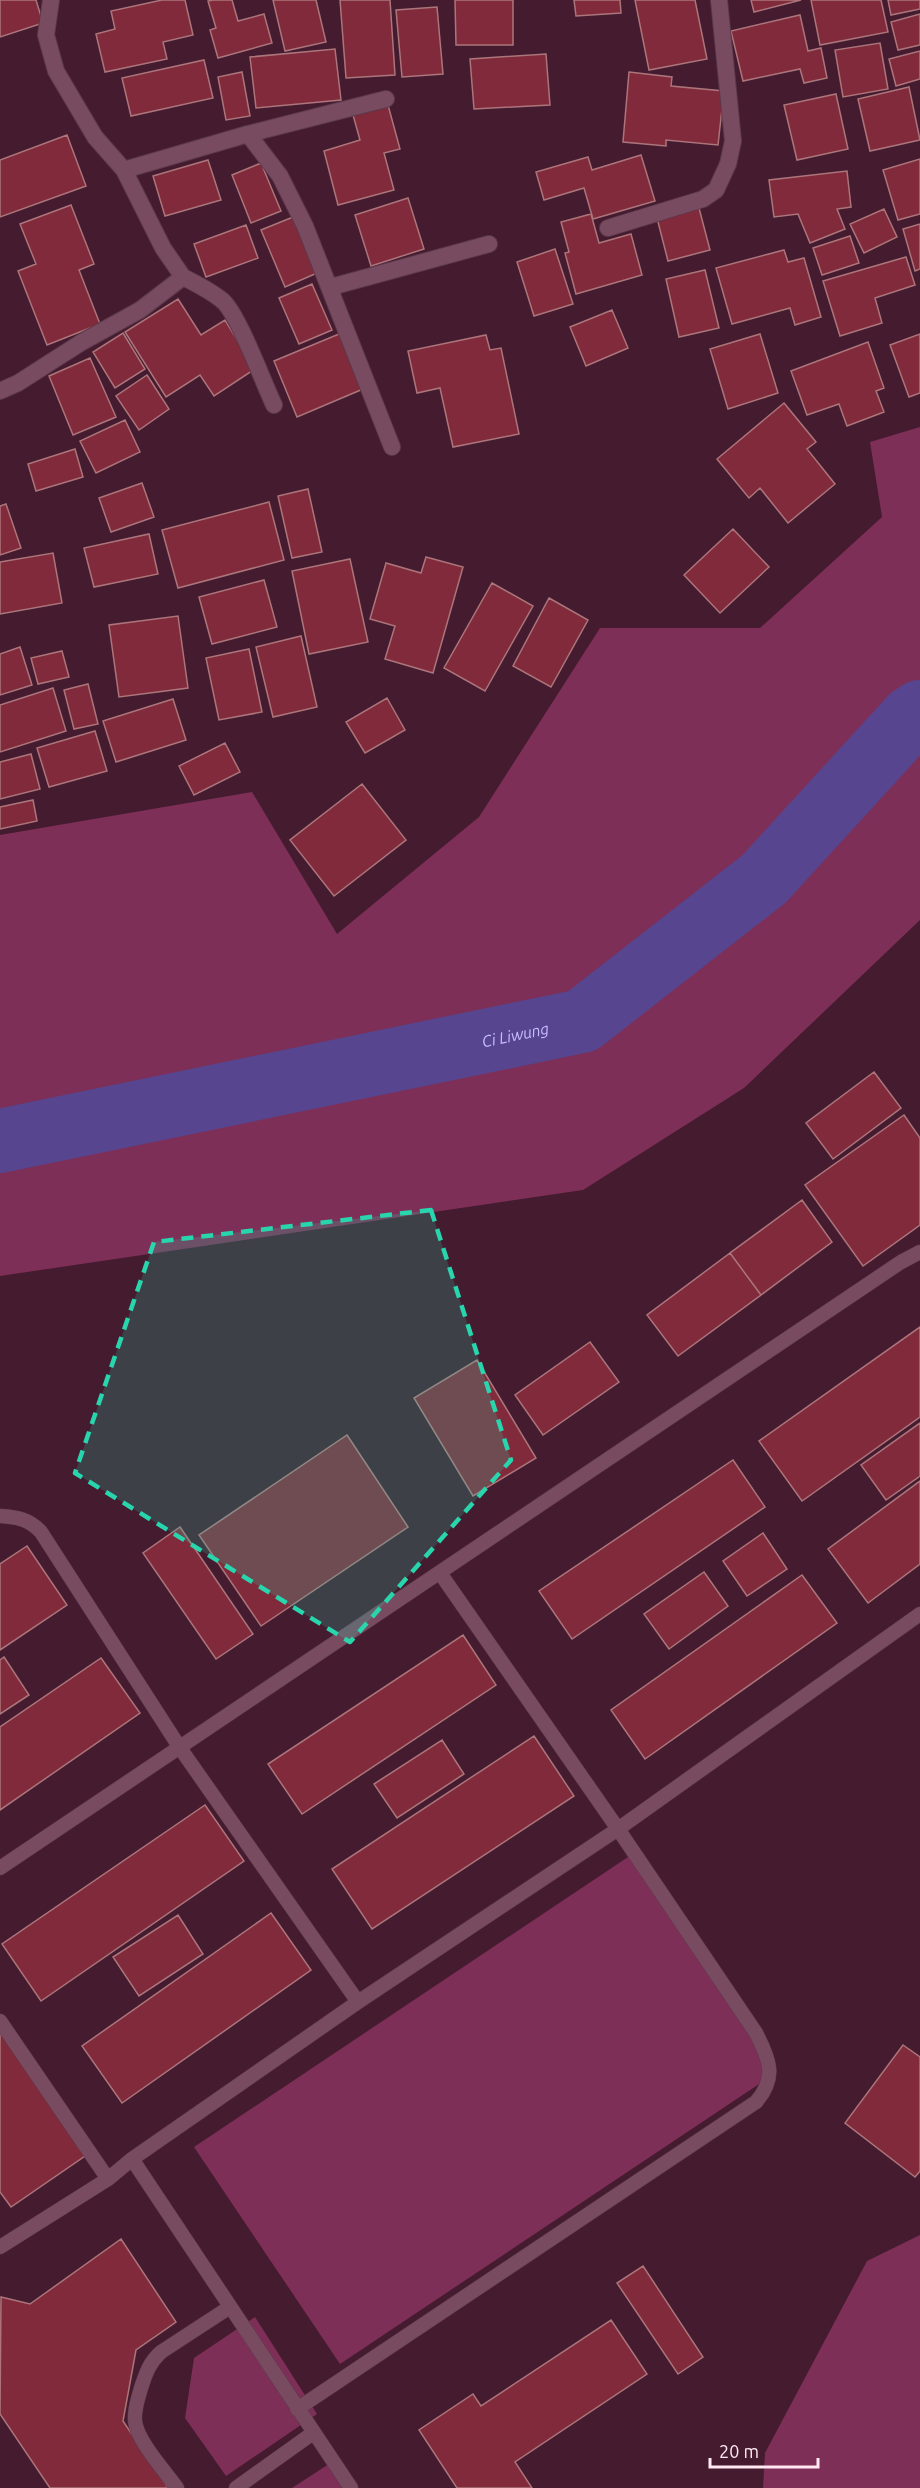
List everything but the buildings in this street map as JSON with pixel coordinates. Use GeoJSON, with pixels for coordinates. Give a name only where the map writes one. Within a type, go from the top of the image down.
{"type":"FeatureCollection","features":[{"type":"Feature","properties":{"kind":"street"},"geometry":{"type":"LineString","coordinates":[[51,0],[46,35],[56,71],[95,137],[124,170],[163,248],[183,277],[225,303],[236,321],[274,405]]}},
{"type":"Feature","properties":{"kind":"street"},"geometry":{"type":"LineString","coordinates":[[608,228],[703,199],[716,190],[734,141],[719,0]]}},
{"type":"Feature","properties":{"kind":"street"},"geometry":{"type":"LineString","coordinates":[[124,170],[248,134],[386,99]]}},
{"type":"Feature","properties":{"kind":"street"},"geometry":{"type":"LineString","coordinates":[[248,134],[289,190],[331,287],[393,447]]}},
{"type":"Feature","properties":{"kind":"street"},"geometry":{"type":"LineString","coordinates":[[331,287],[489,244]]}},
{"type":"Feature","properties":{"kind":"street"},"geometry":{"type":"LineString","coordinates":[[0,391],[18,383],[82,342],[140,310],[183,277]]}},
{"type":"Feature","properties":{"kind":"lane"},"geometry":{"type":"LineString","coordinates":[[0,1868],[901,1262],[920,1252]]}},
{"type":"Feature","properties":{"kind":"lane"},"geometry":{"type":"LineString","coordinates":[[0,1516],[25,1520],[41,1532],[180,1748],[358,2002]]}},
{"type":"Feature","properties":{"kind":"lane"},"geometry":{"type":"LineString","coordinates":[[297,2409],[756,2103],[769,2080],[770,2067],[767,2053],[756,2033],[440,1573]]}},
{"type":"Feature","properties":{"kind":"lane"},"geometry":{"type":"LineString","coordinates":[[0,2247],[108,2179],[132,2159],[358,2002],[618,1829],[920,1614]]}},
{"type":"Feature","properties":{"kind":"lane"},"geometry":{"type":"LineString","coordinates":[[0,2021],[108,2179]]}},
{"type":"Feature","properties":{"kind":"lane"},"geometry":{"type":"LineString","coordinates":[[132,2159],[351,2488]]}},
{"type":"Feature","properties":{"kind":"lane"},"geometry":{"type":"LineString","coordinates":[[177,2488],[139,2434],[135,2419],[135,2410],[147,2369],[152,2360],[161,2352],[230,2307]]}},
{"type":"Feature","properties":{"kind":"lane"},"geometry":{"type":"LineString","coordinates":[[236,2488],[313,2433]]}},
{"type":"Feature","properties":{"kind":"highlighted area"},"geometry":{"type":"Polygon","coordinates":[[[431,1210],[511,1460],[350,1642],[75,1473],[154,1242],[431,1210]]]}},
{"type":"Feature","properties":{"kind":"shaded area"},"geometry":{"type":"Polygon","coordinates":[[[920,427],[920,920],[744,1088],[583,1190],[0,1276],[0,835],[252,792],[337,934],[479,817],[600,628],[760,628],[882,517],[870,442],[920,427]]]}},
{"type":"Feature","properties":{"kind":"shaded area"},"geometry":{"type":"Polygon","coordinates":[[[631,1855],[777,2072],[340,2364],[194,2147],[631,1855]]]}},
{"type":"Feature","properties":{"kind":"shaded area"},"geometry":{"type":"Polygon","coordinates":[[[920,2235],[920,2488],[763,2488],[765,2453],[867,2261],[920,2235]]]}},
{"type":"Feature","properties":{"kind":"shaded area"},"geometry":{"type":"Polygon","coordinates":[[[255,2317],[317,2414],[226,2476],[185,2418],[194,2358],[255,2317]]]}},
{"type":"Feature","properties":{"kind":"shaded area"},"geometry":{"type":"Polygon","coordinates":[[[335,2460],[353,2488],[292,2488],[335,2460]]]}},
{"type":"Feature","properties":{"kind":"waterway","name":"Ci Liwung"},"geometry":{"type":"LineString","coordinates":[[0,1141],[582,1021],[764,879],[911,718],[920,712]]}}]}
